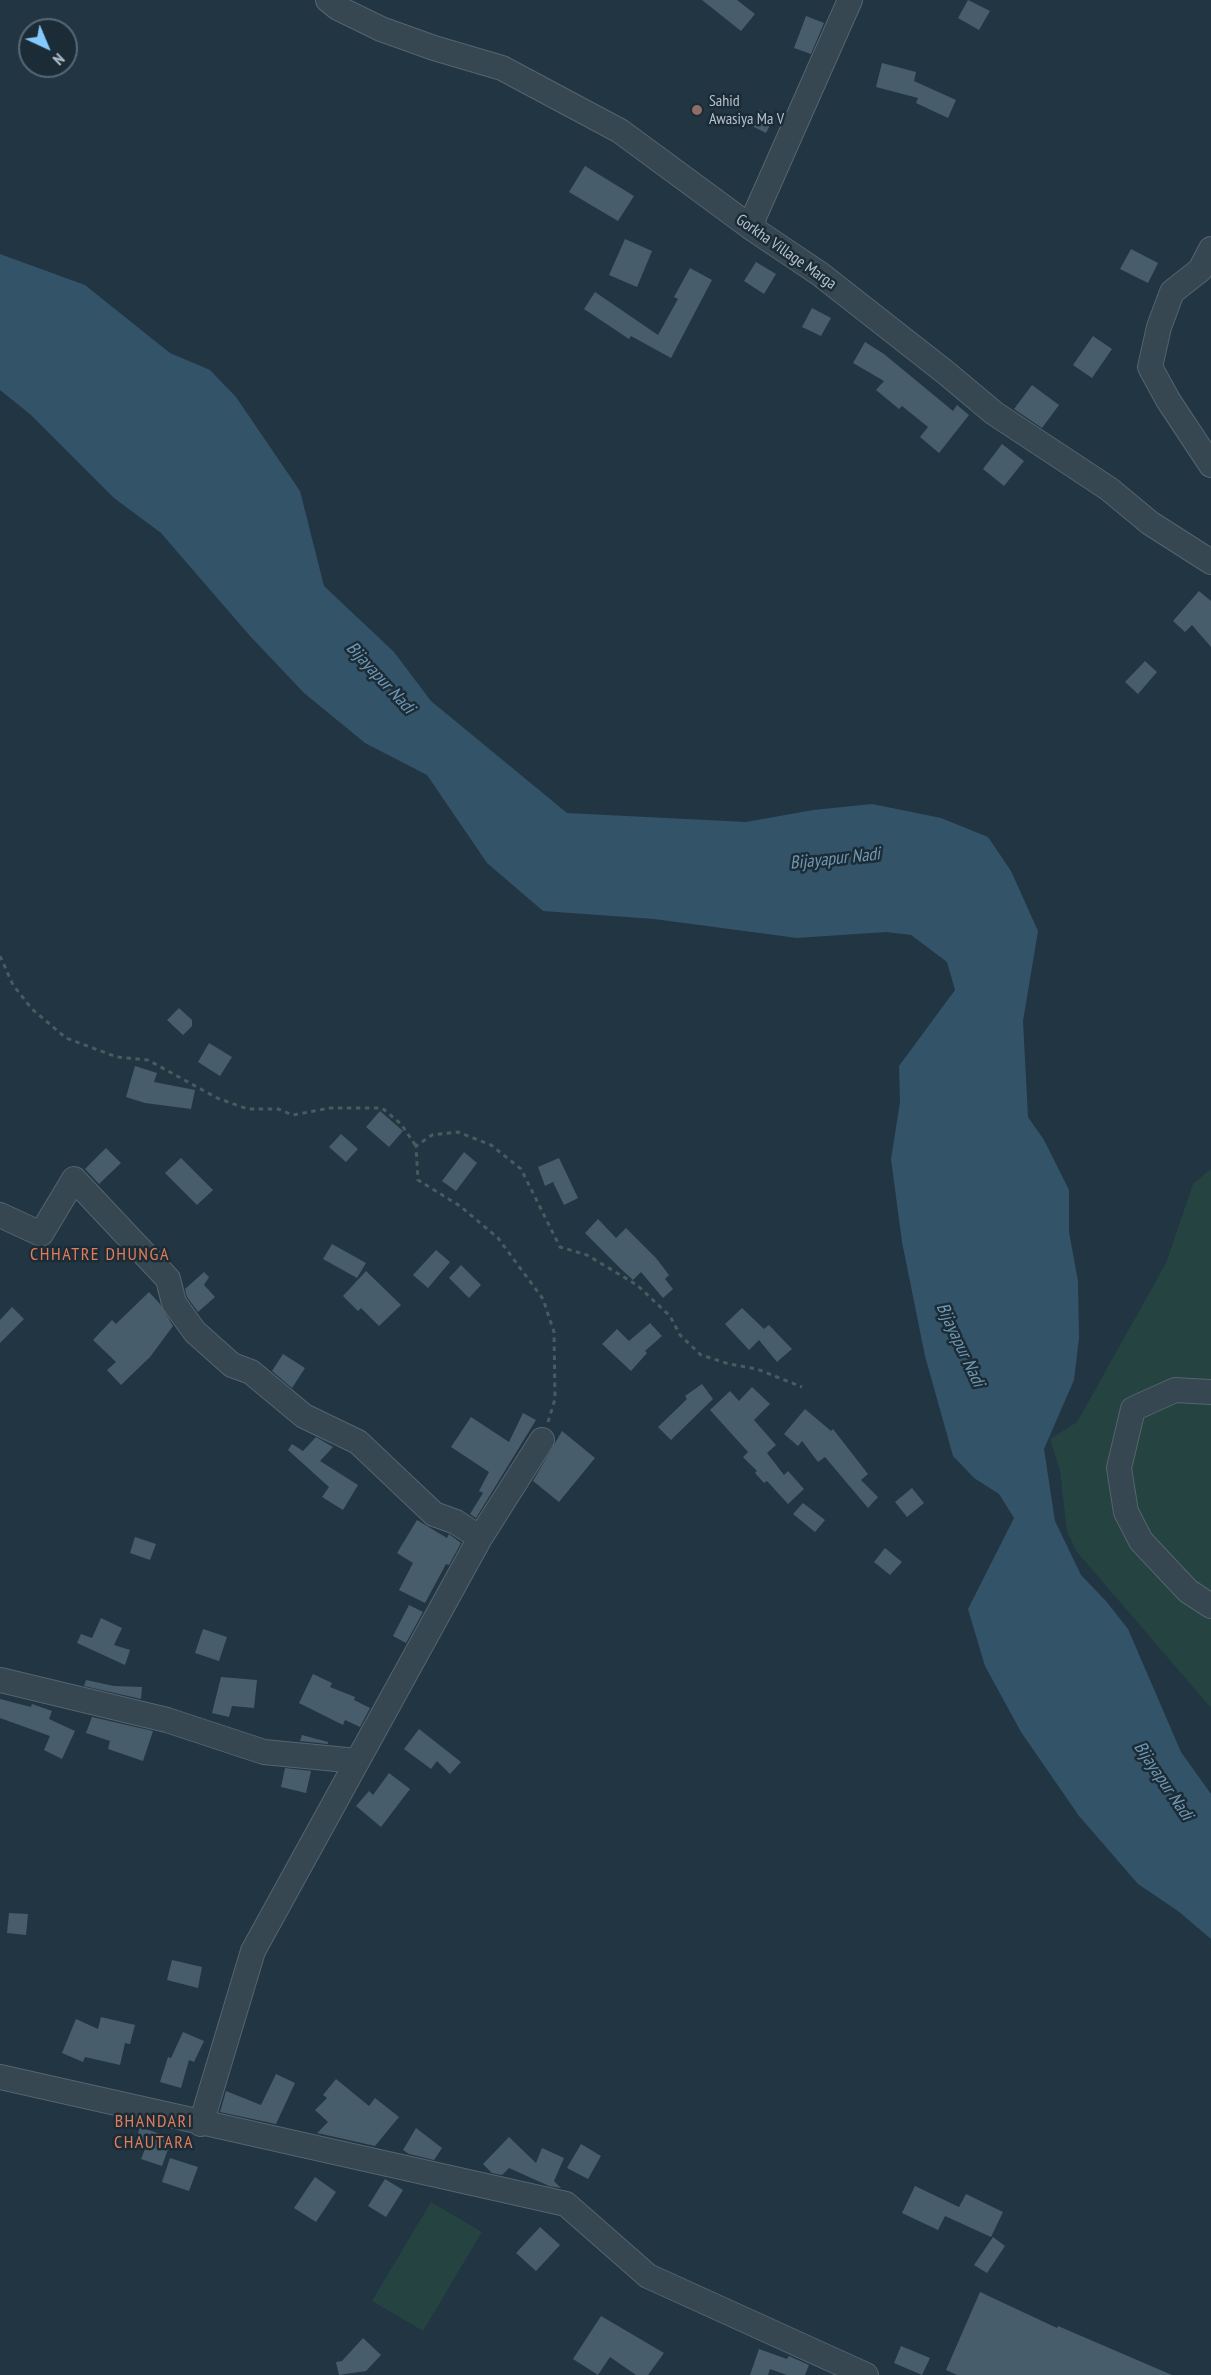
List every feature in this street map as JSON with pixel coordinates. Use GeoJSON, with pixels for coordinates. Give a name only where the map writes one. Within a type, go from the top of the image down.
{"type":"FeatureCollection","features":[{"type":"Feature","properties":{"kind":"street","name":"Gorkha Village Marga"},"geometry":{"type":"LineString","coordinates":[[328,0],[338,8],[381,29],[434,48],[502,68],[620,131],[753,229],[820,274],[994,413],[1109,489],[1150,523],[1211,562]]}},
{"type":"Feature","properties":{"kind":"street"},"geometry":{"type":"LineString","coordinates":[[753,229],[754,217],[850,0]]}},
{"type":"Feature","properties":{"kind":"street"},"geometry":{"type":"LineString","coordinates":[[1211,249],[1200,270],[1172,292],[1150,367],[1168,400],[1211,465]]}},
{"type":"Feature","properties":{"kind":"street"},"geometry":{"type":"LineString","coordinates":[[0,1215],[41,1234],[74,1179],[168,1279],[174,1303],[195,1332],[232,1365],[251,1372],[304,1416],[358,1442],[434,1514],[456,1522],[480,1538]]}},
{"type":"Feature","properties":{"kind":"street"},"geometry":{"type":"LineString","coordinates":[[1211,1392],[1175,1390],[1133,1409],[1119,1468],[1126,1512],[1141,1541],[1188,1591],[1211,1606]]}},
{"type":"Feature","properties":{"kind":"street"},"geometry":{"type":"LineString","coordinates":[[201,2124],[253,1951],[480,1538],[542,1440]]}},
{"type":"Feature","properties":{"kind":"street"},"geometry":{"type":"LineString","coordinates":[[0,1680],[167,1720],[264,1752],[357,1761]]}},
{"type":"Feature","properties":{"kind":"street"},"geometry":{"type":"LineString","coordinates":[[0,2077],[201,2124],[566,2204],[648,2276],[866,2375]]}},
{"type":"Feature","properties":{"kind":"path"},"geometry":{"type":"LineString","coordinates":[[0,956],[13,985],[32,1009],[66,1038],[117,1057],[148,1060],[217,1098],[248,1108],[278,1109],[293,1115],[330,1108],[382,1108],[401,1124],[416,1146],[418,1180],[460,1206],[498,1238],[543,1299],[554,1332],[555,1399],[542,1440]]}},
{"type":"Feature","properties":{"kind":"path"},"geometry":{"type":"LineString","coordinates":[[416,1146],[432,1135],[458,1132],[491,1144],[521,1169],[560,1247],[587,1255],[636,1285],[670,1316],[680,1335],[701,1355],[729,1364],[757,1369],[802,1387]]}},
{"type":"Feature","properties":{"kind":"green space"},"geometry":{"type":"Polygon","coordinates":[[[1211,1169],[1211,1708],[1077,1552],[1067,1532],[1060,1471],[1050,1439],[1077,1422],[1166,1263],[1193,1184],[1211,1169]]]}},
{"type":"Feature","properties":{"kind":"green space"},"geometry":{"type":"Polygon","coordinates":[[[431,2202],[482,2232],[423,2331],[372,2301],[431,2202]]]}},
{"type":"Feature","properties":{"kind":"water","name":"Bijayapur Nadi"},"geometry":{"type":"Polygon","coordinates":[[[0,254],[85,285],[170,353],[210,370],[236,397],[300,491],[324,586],[394,652],[431,701],[567,813],[746,822],[813,810],[872,804],[941,818],[988,837],[1011,871],[1038,931],[1023,1021],[1028,1117],[1044,1140],[1069,1190],[1069,1232],[1078,1281],[1079,1338],[1074,1380],[1044,1449],[1055,1521],[1081,1575],[1128,1629],[1181,1752],[1211,1794],[1211,1939],[1178,1911],[1138,1884],[1079,1816],[1021,1732],[985,1666],[968,1609],[1014,1518],[999,1494],[974,1478],[953,1456],[925,1356],[902,1242],[891,1159],[900,1102],[899,1066],[955,990],[947,962],[911,935],[886,932],[797,938],[654,919],[543,911],[487,863],[427,775],[365,743],[304,693],[250,636],[161,533],[114,498],[31,415],[0,390],[0,254]]]}},
{"type":"Feature","properties":{"kind":"building"},"geometry":{"type":"Polygon","coordinates":[[[702,0],[737,0],[755,14],[741,31],[702,0]]]}},
{"type":"Feature","properties":{"kind":"building"},"geometry":{"type":"Polygon","coordinates":[[[968,0],[990,11],[979,30],[958,18],[968,0]]]}},
{"type":"Feature","properties":{"kind":"building"},"geometry":{"type":"Polygon","coordinates":[[[806,16],[824,23],[811,54],[794,48],[806,16]]]}},
{"type":"Feature","properties":{"kind":"building"},"geometry":{"type":"Polygon","coordinates":[[[882,63],[916,72],[914,81],[956,100],[948,118],[916,103],[918,98],[876,87],[882,63]]]}},
{"type":"Feature","properties":{"kind":"building"},"geometry":{"type":"Polygon","coordinates":[[[759,110],[774,117],[766,133],[752,126],[759,110]]]}},
{"type":"Feature","properties":{"kind":"building"},"geometry":{"type":"Polygon","coordinates":[[[585,166],[634,196],[618,221],[569,192],[585,166]]]}},
{"type":"Feature","properties":{"kind":"building"},"geometry":{"type":"Polygon","coordinates":[[[625,239],[652,251],[637,287],[609,275],[625,239]]]}},
{"type":"Feature","properties":{"kind":"building"},"geometry":{"type":"Polygon","coordinates":[[[1131,249],[1158,263],[1148,283],[1120,269],[1131,249]]]}},
{"type":"Feature","properties":{"kind":"building"},"geometry":{"type":"Polygon","coordinates":[[[756,262],[776,274],[764,294],[744,281],[756,262]]]}},
{"type":"Feature","properties":{"kind":"building"},"geometry":{"type":"Polygon","coordinates":[[[690,268],[712,280],[671,358],[631,336],[629,339],[584,309],[595,292],[658,335],[678,299],[674,297],[690,268]]]}},
{"type":"Feature","properties":{"kind":"building"},"geometry":{"type":"Polygon","coordinates":[[[812,308],[831,318],[821,336],[802,327],[812,308]]]}},
{"type":"Feature","properties":{"kind":"building"},"geometry":{"type":"Polygon","coordinates":[[[1093,336],[1112,349],[1092,378],[1073,365],[1093,336]]]}},
{"type":"Feature","properties":{"kind":"building"},"geometry":{"type":"Polygon","coordinates":[[[865,342],[884,354],[953,411],[957,405],[969,415],[939,453],[920,437],[928,427],[902,406],[899,409],[876,390],[884,381],[853,363],[865,342]]]}},
{"type":"Feature","properties":{"kind":"building"},"geometry":{"type":"Polygon","coordinates":[[[1032,385],[1059,405],[1042,428],[1014,409],[1032,385]]]}},
{"type":"Feature","properties":{"kind":"building"},"geometry":{"type":"Polygon","coordinates":[[[1002,444],[1024,461],[1004,486],[983,469],[1002,444]]]}},
{"type":"Feature","properties":{"kind":"building"},"geometry":{"type":"Polygon","coordinates":[[[1199,591],[1211,601],[1211,647],[1192,625],[1185,632],[1173,621],[1199,591]]]}},
{"type":"Feature","properties":{"kind":"building"},"geometry":{"type":"Polygon","coordinates":[[[1145,661],[1157,672],[1138,694],[1125,682],[1145,661]]]}},
{"type":"Feature","properties":{"kind":"building"},"geometry":{"type":"Polygon","coordinates":[[[179,1008],[192,1020],[192,1026],[183,1035],[167,1020],[179,1008]]]}},
{"type":"Feature","properties":{"kind":"building"},"geometry":{"type":"Polygon","coordinates":[[[209,1043],[232,1057],[220,1076],[198,1062],[209,1043]]]}},
{"type":"Feature","properties":{"kind":"building"},"geometry":{"type":"Polygon","coordinates":[[[135,1066],[157,1073],[154,1082],[195,1090],[191,1109],[145,1103],[126,1097],[135,1066]]]}},
{"type":"Feature","properties":{"kind":"building"},"geometry":{"type":"Polygon","coordinates":[[[380,1111],[403,1131],[389,1147],[366,1127],[380,1111]]]}},
{"type":"Feature","properties":{"kind":"building"},"geometry":{"type":"Polygon","coordinates":[[[341,1134],[358,1149],[346,1162],[329,1147],[341,1134]]]}},
{"type":"Feature","properties":{"kind":"building"},"geometry":{"type":"Polygon","coordinates":[[[106,1148],[121,1163],[99,1184],[85,1169],[106,1148]]]}},
{"type":"Feature","properties":{"kind":"building"},"geometry":{"type":"Polygon","coordinates":[[[464,1152],[477,1163],[456,1191],[442,1181],[464,1152]]]}},
{"type":"Feature","properties":{"kind":"building"},"geometry":{"type":"Polygon","coordinates":[[[181,1158],[213,1190],[197,1205],[165,1173],[181,1158]]]}},
{"type":"Feature","properties":{"kind":"building"},"geometry":{"type":"Polygon","coordinates":[[[559,1158],[578,1198],[564,1205],[553,1182],[545,1186],[538,1167],[559,1158]]]}},
{"type":"Feature","properties":{"kind":"building"},"geometry":{"type":"Polygon","coordinates":[[[598,1219],[616,1238],[626,1228],[656,1258],[669,1275],[665,1279],[673,1289],[663,1298],[641,1272],[633,1280],[622,1270],[585,1233],[598,1219]]]}},
{"type":"Feature","properties":{"kind":"building"},"geometry":{"type":"Polygon","coordinates":[[[332,1244],[366,1263],[357,1278],[323,1259],[332,1244]]]}},
{"type":"Feature","properties":{"kind":"building"},"geometry":{"type":"Polygon","coordinates":[[[436,1250],[450,1262],[428,1288],[413,1275],[436,1250]]]}},
{"type":"Feature","properties":{"kind":"building"},"geometry":{"type":"Polygon","coordinates":[[[461,1265],[481,1285],[469,1298],[449,1278],[461,1265]]]}},
{"type":"Feature","properties":{"kind":"building"},"geometry":{"type":"Polygon","coordinates":[[[366,1271],[401,1305],[379,1326],[361,1308],[358,1311],[343,1296],[366,1271]]]}},
{"type":"Feature","properties":{"kind":"building"},"geometry":{"type":"Polygon","coordinates":[[[204,1272],[209,1277],[204,1285],[215,1297],[198,1312],[187,1297],[185,1289],[204,1272]]]}},
{"type":"Feature","properties":{"kind":"building"},"geometry":{"type":"Polygon","coordinates":[[[149,1292],[160,1304],[173,1326],[150,1357],[121,1385],[107,1370],[116,1362],[93,1340],[112,1320],[116,1324],[149,1292]]]}},
{"type":"Feature","properties":{"kind":"building"},"geometry":{"type":"Polygon","coordinates":[[[12,1307],[24,1319],[0,1343],[0,1320],[12,1307]]]}},
{"type":"Feature","properties":{"kind":"building"},"geometry":{"type":"Polygon","coordinates":[[[742,1308],[764,1329],[769,1325],[792,1349],[777,1362],[759,1340],[749,1350],[725,1324],[742,1308]]]}},
{"type":"Feature","properties":{"kind":"building"},"geometry":{"type":"Polygon","coordinates":[[[650,1323],[662,1336],[645,1351],[647,1353],[631,1371],[602,1344],[617,1329],[629,1341],[650,1323]]]}},
{"type":"Feature","properties":{"kind":"building"},"geometry":{"type":"Polygon","coordinates":[[[283,1354],[305,1368],[292,1388],[272,1371],[283,1354]]]}},
{"type":"Feature","properties":{"kind":"building"},"geometry":{"type":"Polygon","coordinates":[[[702,1384],[713,1399],[671,1440],[658,1427],[687,1399],[685,1396],[702,1384]]]}},
{"type":"Feature","properties":{"kind":"building"},"geometry":{"type":"Polygon","coordinates":[[[752,1387],[770,1404],[754,1420],[776,1445],[767,1453],[784,1475],[788,1471],[804,1489],[788,1504],[767,1481],[764,1483],[755,1473],[757,1471],[743,1457],[748,1452],[710,1410],[730,1391],[739,1401],[752,1387]]]}},
{"type":"Feature","properties":{"kind":"building"},"geometry":{"type":"Polygon","coordinates":[[[805,1409],[831,1431],[833,1429],[868,1474],[861,1480],[878,1497],[868,1508],[825,1457],[818,1462],[802,1441],[798,1446],[784,1434],[805,1409]]]}},
{"type":"Feature","properties":{"kind":"building"},"geometry":{"type":"Polygon","coordinates":[[[523,1413],[536,1420],[476,1518],[470,1514],[483,1493],[479,1491],[489,1472],[451,1447],[471,1417],[509,1442],[523,1413]]]}},
{"type":"Feature","properties":{"kind":"building"},"geometry":{"type":"Polygon","coordinates":[[[562,1431],[595,1458],[559,1502],[533,1481],[562,1431]]]}},
{"type":"Feature","properties":{"kind":"building"},"geometry":{"type":"Polygon","coordinates":[[[316,1437],[333,1447],[320,1461],[358,1485],[343,1510],[322,1497],[329,1487],[288,1450],[292,1444],[303,1451],[316,1437]]]}},
{"type":"Feature","properties":{"kind":"building"},"geometry":{"type":"Polygon","coordinates":[[[912,1488],[924,1503],[907,1517],[895,1502],[912,1488]]]}},
{"type":"Feature","properties":{"kind":"building"},"geometry":{"type":"Polygon","coordinates":[[[803,1503],[825,1520],[815,1532],[793,1514],[803,1503]]]}},
{"type":"Feature","properties":{"kind":"building"},"geometry":{"type":"Polygon","coordinates":[[[417,1520],[447,1538],[449,1534],[461,1543],[449,1565],[446,1564],[425,1603],[399,1590],[413,1563],[397,1553],[417,1520]]]}},
{"type":"Feature","properties":{"kind":"building"},"geometry":{"type":"Polygon","coordinates":[[[135,1537],[156,1544],[150,1560],[130,1553],[135,1537]]]}},
{"type":"Feature","properties":{"kind":"building"},"geometry":{"type":"Polygon","coordinates":[[[885,1548],[902,1562],[890,1575],[874,1562],[885,1548]]]}},
{"type":"Feature","properties":{"kind":"building"},"geometry":{"type":"Polygon","coordinates":[[[409,1605],[423,1612],[406,1643],[393,1636],[409,1605]]]}},
{"type":"Feature","properties":{"kind":"building"},"geometry":{"type":"Polygon","coordinates":[[[101,1618],[122,1628],[114,1645],[130,1650],[125,1665],[77,1643],[81,1634],[92,1638],[101,1618]]]}},
{"type":"Feature","properties":{"kind":"building"},"geometry":{"type":"Polygon","coordinates":[[[203,1629],[227,1637],[219,1661],[195,1653],[203,1629]]]}},
{"type":"Feature","properties":{"kind":"building"},"geometry":{"type":"Polygon","coordinates":[[[313,1674],[332,1683],[330,1687],[355,1697],[354,1700],[370,1708],[360,1727],[345,1720],[343,1725],[299,1703],[313,1674]]]}},
{"type":"Feature","properties":{"kind":"building"},"geometry":{"type":"Polygon","coordinates":[[[221,1677],[257,1680],[254,1708],[232,1706],[229,1717],[212,1713],[221,1677]]]}},
{"type":"Feature","properties":{"kind":"building"},"geometry":{"type":"Polygon","coordinates":[[[86,1680],[114,1686],[142,1687],[141,1699],[84,1686],[86,1680]]]}},
{"type":"Feature","properties":{"kind":"building"},"geometry":{"type":"Polygon","coordinates":[[[0,1699],[31,1707],[32,1704],[52,1711],[49,1719],[75,1731],[62,1759],[44,1750],[50,1736],[0,1718],[0,1699]]]}},
{"type":"Feature","properties":{"kind":"building"},"geometry":{"type":"Polygon","coordinates":[[[92,1717],[153,1731],[143,1761],[108,1749],[110,1741],[86,1733],[92,1717]]]}},
{"type":"Feature","properties":{"kind":"building"},"geometry":{"type":"Polygon","coordinates":[[[419,1729],[461,1762],[450,1774],[437,1761],[431,1769],[404,1749],[419,1729]]]}},
{"type":"Feature","properties":{"kind":"building"},"geometry":{"type":"Polygon","coordinates":[[[302,1735],[328,1742],[328,1744],[300,1741],[302,1735]]]}},
{"type":"Feature","properties":{"kind":"building"},"geometry":{"type":"Polygon","coordinates":[[[285,1768],[311,1771],[306,1793],[281,1787],[285,1768]]]}},
{"type":"Feature","properties":{"kind":"building"},"geometry":{"type":"Polygon","coordinates":[[[389,1773],[410,1789],[381,1827],[356,1806],[369,1791],[373,1795],[389,1773]]]}},
{"type":"Feature","properties":{"kind":"building"},"geometry":{"type":"Polygon","coordinates":[[[9,1913],[28,1914],[26,1935],[7,1933],[9,1913]]]}},
{"type":"Feature","properties":{"kind":"building"},"geometry":{"type":"Polygon","coordinates":[[[172,1960],[202,1967],[198,1988],[167,1980],[172,1960]]]}},
{"type":"Feature","properties":{"kind":"building"},"geometry":{"type":"Polygon","coordinates":[[[101,2017],[135,2025],[130,2044],[125,2043],[120,2065],[85,2057],[83,2062],[62,2053],[76,2019],[98,2029],[101,2017]]]}},
{"type":"Feature","properties":{"kind":"building"},"geometry":{"type":"Polygon","coordinates":[[[183,2032],[204,2041],[194,2062],[189,2060],[181,2088],[160,2082],[168,2057],[171,2058],[183,2032]]]}},
{"type":"Feature","properties":{"kind":"building"},"geometry":{"type":"Polygon","coordinates":[[[276,2074],[295,2083],[276,2124],[220,2112],[226,2091],[261,2105],[276,2074]]]}},
{"type":"Feature","properties":{"kind":"building"},"geometry":{"type":"Polygon","coordinates":[[[336,2079],[369,2106],[375,2098],[399,2117],[375,2146],[317,2133],[328,2122],[315,2110],[327,2098],[323,2095],[336,2079]]]}},
{"type":"Feature","properties":{"kind":"building"},"geometry":{"type":"Polygon","coordinates":[[[140,2127],[172,2138],[162,2166],[141,2159],[145,2149],[134,2146],[140,2127]]]}},
{"type":"Feature","properties":{"kind":"building"},"geometry":{"type":"Polygon","coordinates":[[[416,2128],[442,2148],[434,2160],[409,2154],[403,2150],[416,2128]]]}},
{"type":"Feature","properties":{"kind":"building"},"geometry":{"type":"Polygon","coordinates":[[[509,2137],[536,2163],[542,2148],[564,2158],[554,2181],[561,2188],[549,2186],[509,2168],[502,2175],[492,2173],[483,2164],[509,2137]]]}},
{"type":"Feature","properties":{"kind":"building"},"geometry":{"type":"Polygon","coordinates":[[[581,2144],[601,2156],[588,2179],[567,2168],[581,2144]]]}},
{"type":"Feature","properties":{"kind":"building"},"geometry":{"type":"Polygon","coordinates":[[[170,2158],[198,2167],[189,2191],[162,2182],[170,2158]]]}},
{"type":"Feature","properties":{"kind":"building"},"geometry":{"type":"Polygon","coordinates":[[[315,2177],[336,2192],[316,2222],[294,2208],[315,2177]]]}},
{"type":"Feature","properties":{"kind":"building"},"geometry":{"type":"Polygon","coordinates":[[[385,2179],[403,2190],[386,2217],[368,2206],[385,2179]]]}},
{"type":"Feature","properties":{"kind":"building"},"geometry":{"type":"Polygon","coordinates":[[[915,2186],[959,2207],[966,2194],[1003,2212],[991,2237],[945,2216],[938,2230],[902,2213],[915,2186]]]}},
{"type":"Feature","properties":{"kind":"building"},"geometry":{"type":"Polygon","coordinates":[[[540,2227],[560,2245],[536,2271],[516,2253],[540,2227]]]}},
{"type":"Feature","properties":{"kind":"building"},"geometry":{"type":"Polygon","coordinates":[[[993,2237],[1005,2246],[987,2273],[974,2265],[993,2237]]]}},
{"type":"Feature","properties":{"kind":"building"},"geometry":{"type":"Polygon","coordinates":[[[980,2292],[1057,2328],[1058,2326],[1172,2375],[957,2375],[946,2370],[980,2292]]]}},
{"type":"Feature","properties":{"kind":"building"},"geometry":{"type":"Polygon","coordinates":[[[601,2316],[664,2353],[648,2375],[636,2375],[610,2357],[598,2375],[573,2359],[601,2316]]]}},
{"type":"Feature","properties":{"kind":"building"},"geometry":{"type":"Polygon","coordinates":[[[363,2338],[381,2355],[366,2371],[339,2375],[336,2362],[342,2361],[363,2338]]]}},
{"type":"Feature","properties":{"kind":"building"},"geometry":{"type":"Polygon","coordinates":[[[901,2346],[930,2358],[922,2375],[894,2363],[901,2346]]]}},
{"type":"Feature","properties":{"kind":"building"},"geometry":{"type":"Polygon","coordinates":[[[759,2349],[787,2359],[789,2356],[809,2365],[805,2375],[787,2375],[770,2369],[768,2375],[750,2375],[759,2349]]]}},
{"type":"Feature","properties":{"kind":"place","name":"Sahid Awasiya Ma V"},"geometry":{"type":"Point","coordinates":[697,110]}},
{"type":"Feature","properties":{"kind":"district","name":"CHHATRE DHUNGA"},"geometry":{"type":"Point","coordinates":[100,1255]}},
{"type":"Feature","properties":{"kind":"district","name":"BHANDARI CHAUTARA"},"geometry":{"type":"Point","coordinates":[154,2132]}}]}
